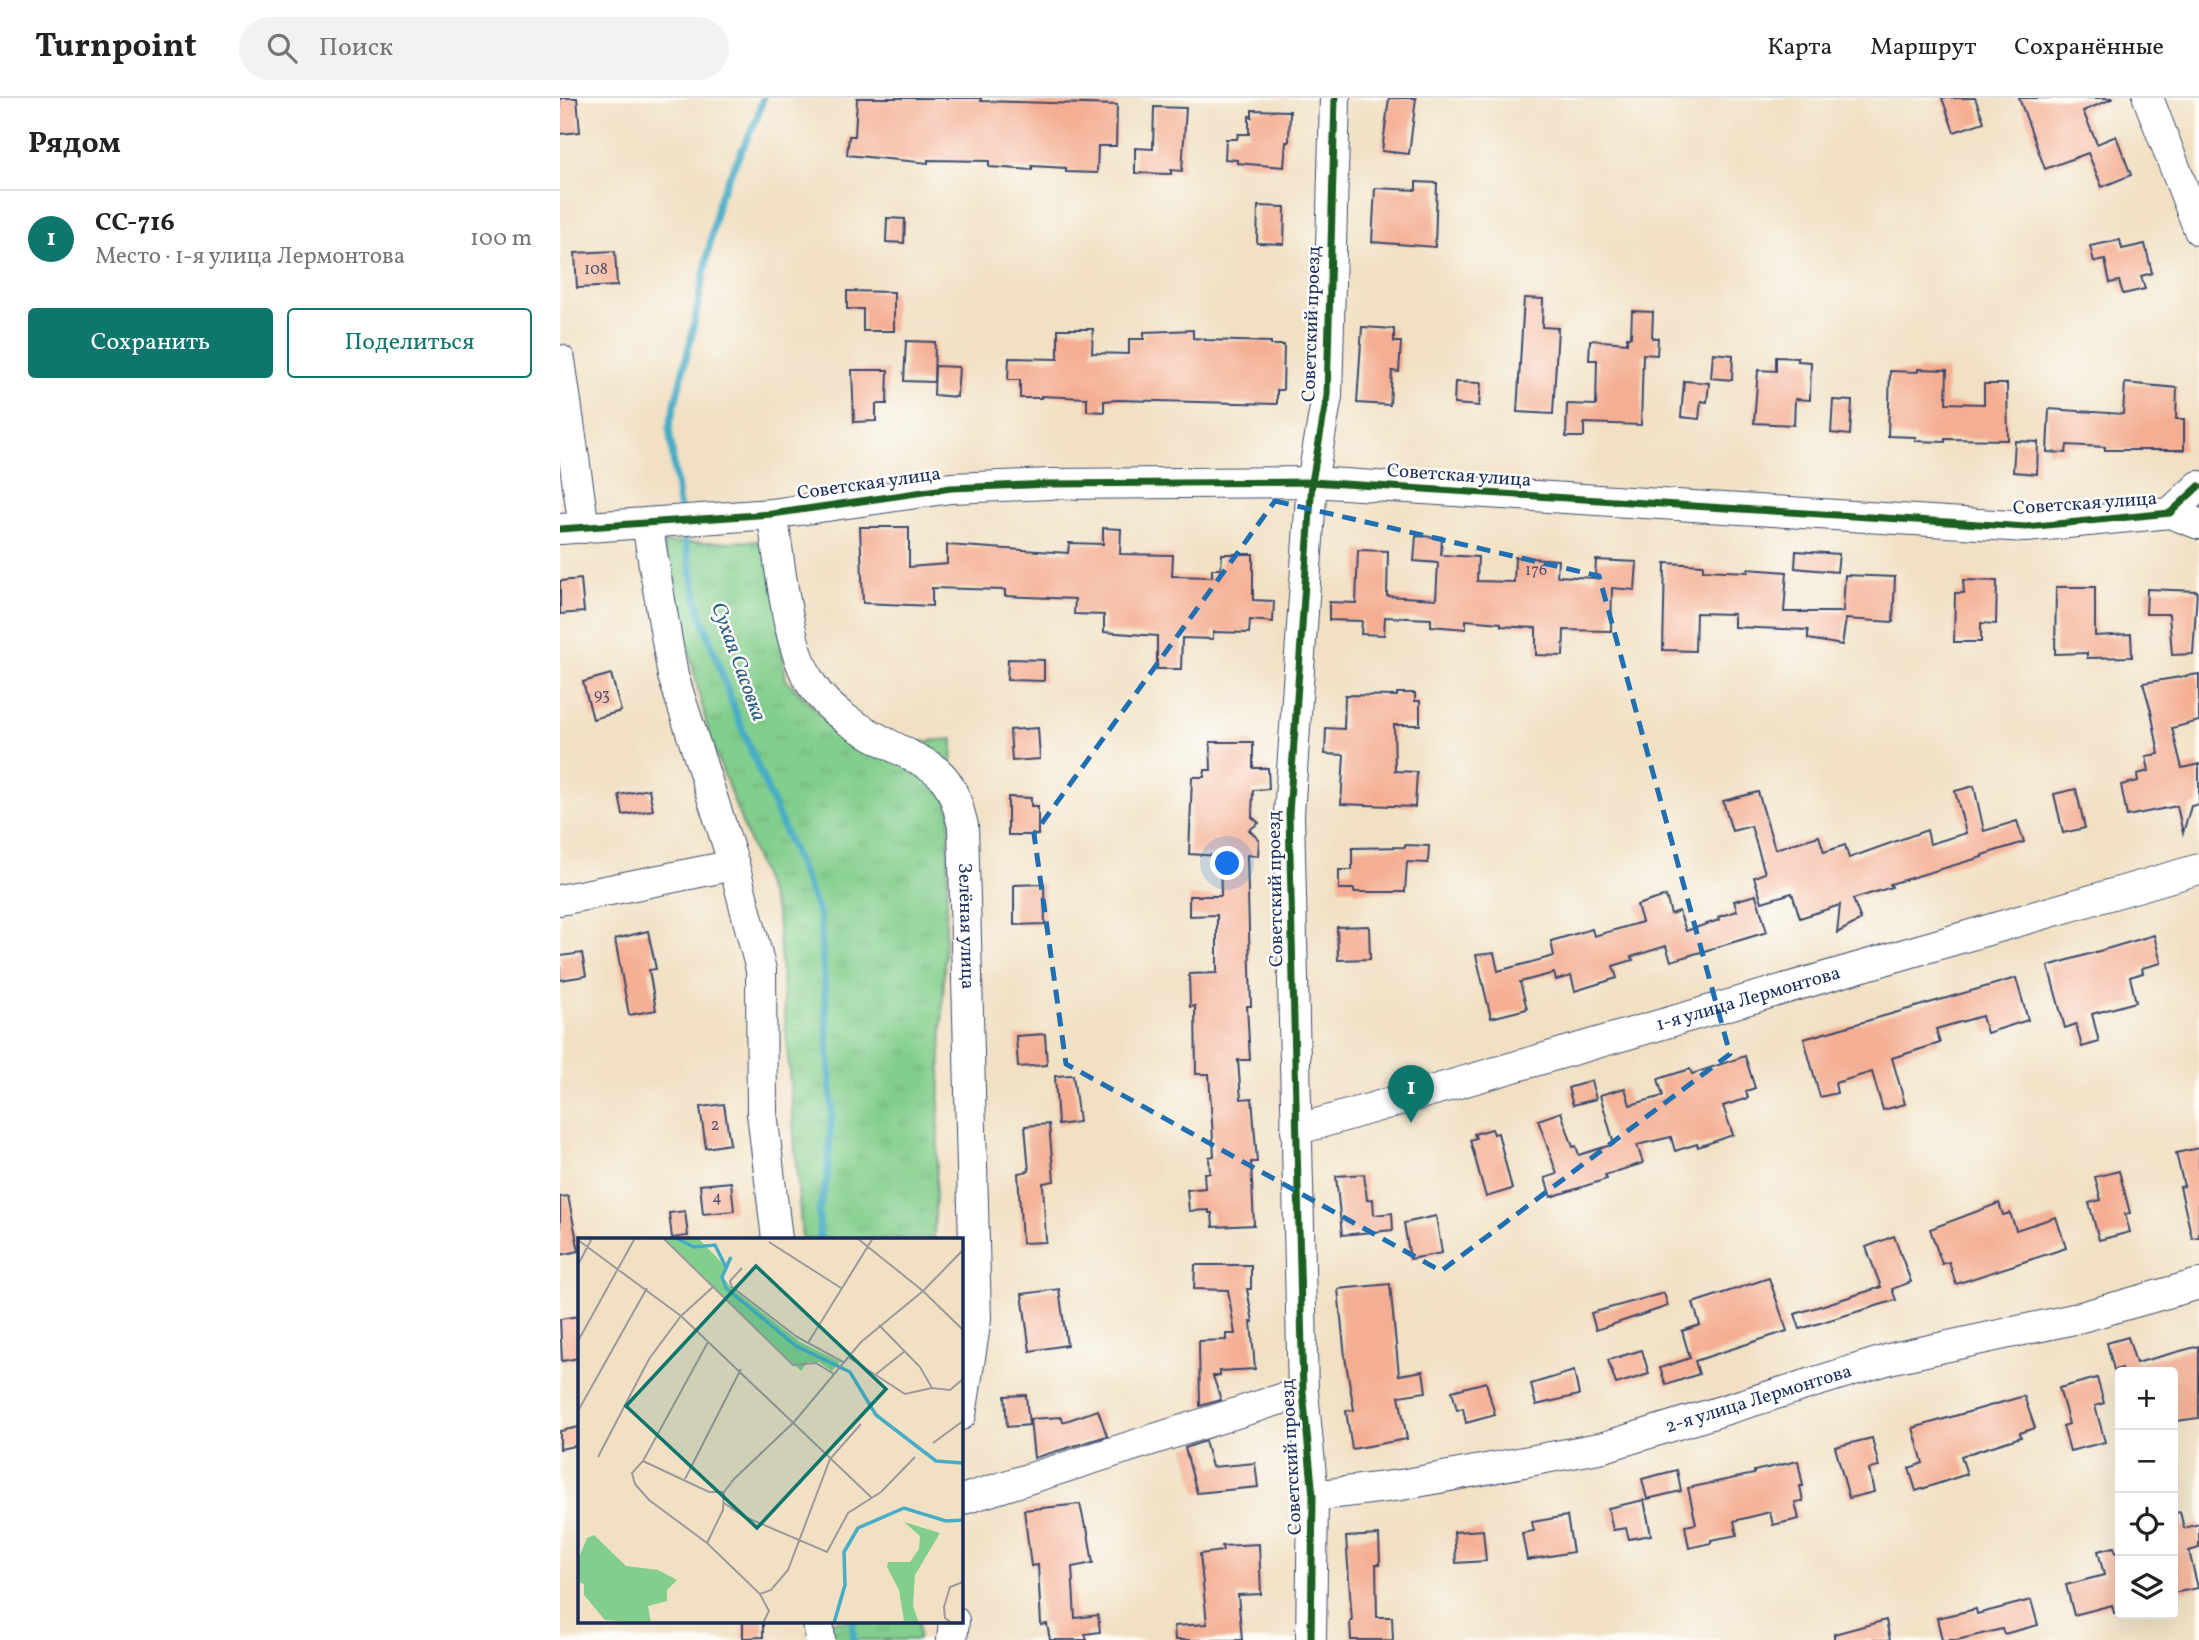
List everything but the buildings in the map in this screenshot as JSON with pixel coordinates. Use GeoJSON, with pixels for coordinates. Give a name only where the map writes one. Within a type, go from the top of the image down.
{"type":"FeatureCollection","features":[{"type":"Feature","properties":{"kind":"street","name":"Советский проезд"},"geometry":{"type":"LineString","coordinates":[[1311,1640],[1313,1496],[1303,1392],[1289,814],[1312,482],[1327,396],[1335,98]]}},
{"type":"Feature","properties":{"kind":"street"},"geometry":{"type":"LineString","coordinates":[[2148,98],[2199,230]]}},
{"type":"Feature","properties":{"kind":"street"},"geometry":{"type":"LineString","coordinates":[[560,360],[572,528],[652,524],[673,676],[734,865],[761,970],[762,1113],[777,1238]]}},
{"type":"Feature","properties":{"kind":"street","name":"Советская улица"},"geometry":{"type":"LineString","coordinates":[[652,524],[772,514],[951,488],[1050,484],[1312,482],[2026,527],[2170,513],[2199,524]]}},
{"type":"Feature","properties":{"kind":"street","name":"Советская улица"},"geometry":{"type":"LineString","coordinates":[[2170,513],[2199,486]]}},
{"type":"Feature","properties":{"kind":"street","name":"Зелёная улица"},"geometry":{"type":"LineString","coordinates":[[772,514],[788,616],[802,667],[812,687],[841,716],[928,765],[945,779],[957,802],[963,826],[976,1319],[962,1409]]}},
{"type":"Feature","properties":{"kind":"street"},"geometry":{"type":"LineString","coordinates":[[560,900],[734,865]]}},
{"type":"Feature","properties":{"kind":"street","name":"1-я улица Лермонтова"},"geometry":{"type":"LineString","coordinates":[[1296,1130],[2199,869]]}},
{"type":"Feature","properties":{"kind":"street","name":"2-я улица Лермонтова"},"geometry":{"type":"LineString","coordinates":[[1313,1496],[1401,1485],[1604,1447],[1893,1358],[2074,1319],[2199,1284]]}},
{"type":"Feature","properties":{"kind":"street"},"geometry":{"type":"LineString","coordinates":[[962,1500],[1303,1392]]}},
{"type":"Feature","properties":{"kind":"street"},"geometry":{"type":"LineString","coordinates":[[818,1622],[820,1640]]}},
{"type":"Feature","properties":{"kind":"street"},"geometry":{"type":"LineString","coordinates":[[952,1640],[954,1622]]}},
{"type":"Feature","properties":{"kind":"highlighted area"},"geometry":{"type":"Polygon","coordinates":[[[1275,501],[1599,576],[1730,1054],[1441,1271],[1066,1064],[1034,834],[1275,501]]]}},
{"type":"Feature","properties":{"kind":"green space"},"geometry":{"type":"Polygon","coordinates":[[[769,541],[786,680],[853,747],[953,739],[934,1238],[802,1238],[777,915],[710,738],[663,543],[769,541]]]}},
{"type":"Feature","properties":{"kind":"green space"},"geometry":{"type":"Polygon","coordinates":[[[831,1622],[919,1622],[918,1640],[832,1640],[831,1622]]]}},
{"type":"Feature","properties":{"kind":"waterway","name":"Сухая Сасовка"},"geometry":{"type":"LineString","coordinates":[[680,513],[669,428],[692,334],[719,198],[757,118],[763,98]]}},
{"type":"Feature","properties":{"kind":"waterway","name":"Сухая Сасовка"},"geometry":{"type":"LineString","coordinates":[[682,528],[700,612],[738,719],[820,916],[832,1107],[827,1179],[819,1210],[820,1238]]}},
{"type":"Feature","properties":{"kind":"waterway","name":"Сухая Сасовка"},"geometry":{"type":"LineString","coordinates":[[853,1622],[853,1640]]}},
{"type":"Feature","properties":{"kind":"cycle path"},"geometry":{"type":"LineString","coordinates":[[1311,1640],[1313,1496],[1303,1392],[1289,814],[1312,482],[1327,396],[1335,98]]}},
{"type":"Feature","properties":{"kind":"cycle path"},"geometry":{"type":"LineString","coordinates":[[560,529],[772,514],[951,488],[1050,484],[1312,482],[2026,527],[2170,513],[2199,486]]}},
{"type":"Feature","properties":{"kind":"place","name":"СС-716"},"geometry":{"type":"Point","coordinates":[1411,1123]}}]}
